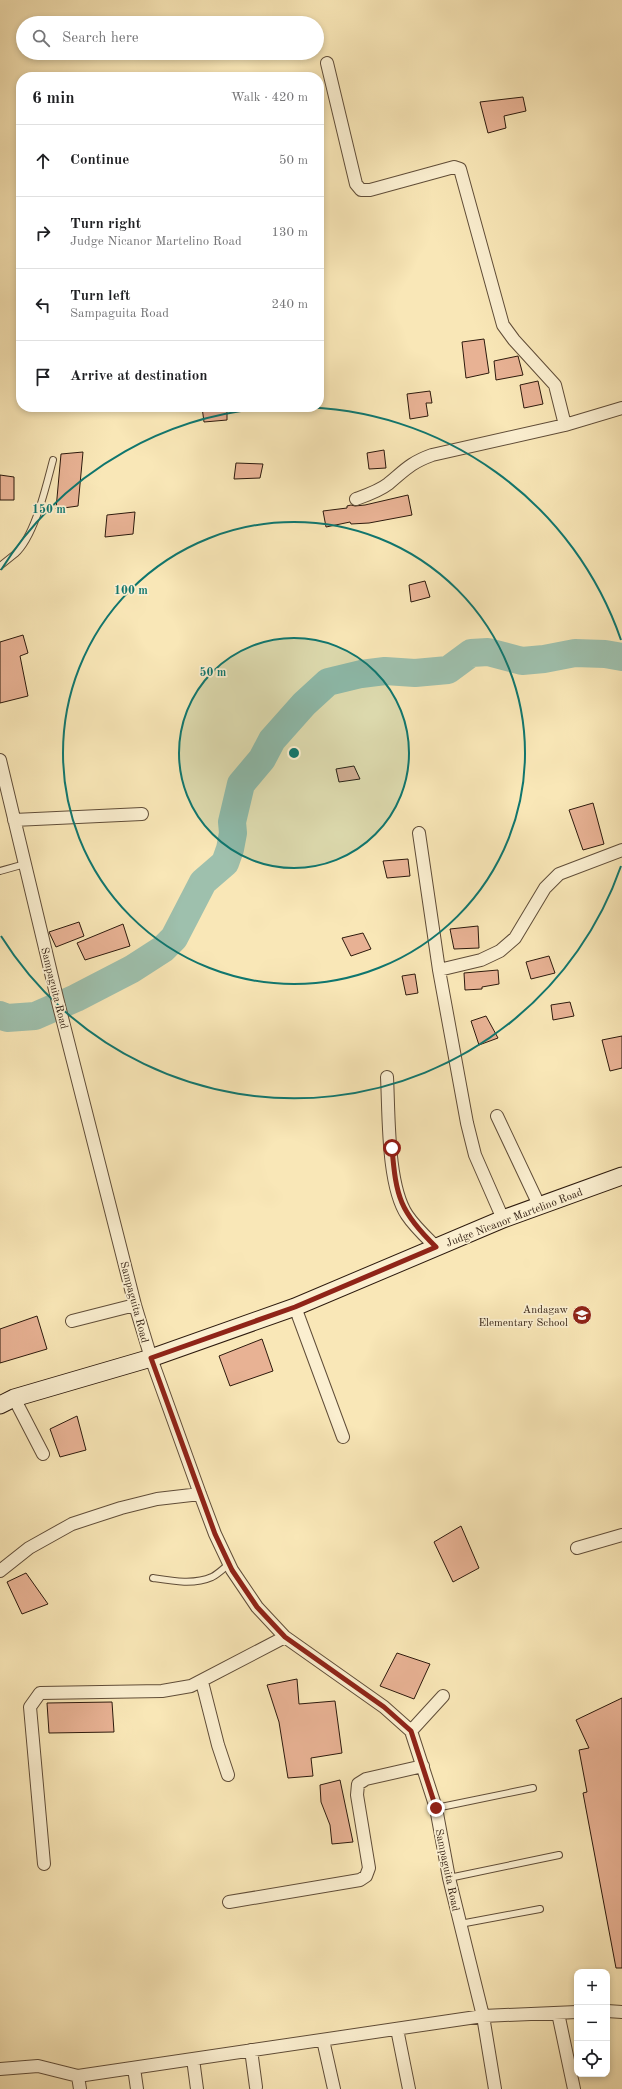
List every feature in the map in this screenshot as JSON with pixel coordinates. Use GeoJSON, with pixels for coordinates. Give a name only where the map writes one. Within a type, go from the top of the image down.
{"type":"FeatureCollection","features":[{"type":"Feature","properties":{"kind":"street"},"geometry":{"type":"LineString","coordinates":[[327,63],[356,184],[361,190],[370,190],[454,167],[460,169],[497,309],[503,325],[514,340],[555,385],[565,424]]}},
{"type":"Feature","properties":{"kind":"street"},"geometry":{"type":"LineString","coordinates":[[356,498],[375,492],[415,461],[432,455],[565,424],[622,408]]}},
{"type":"Feature","properties":{"kind":"street","name":"Sampaguita Road"},"geometry":{"type":"LineString","coordinates":[[0,760],[57,998],[135,1305],[151,1358],[200,1494],[215,1534],[229,1564],[257,1607],[285,1637],[384,1707],[411,1731],[436,1808],[460,1924],[483,2016],[495,2089]]}},
{"type":"Feature","properties":{"kind":"street"},"geometry":{"type":"LineString","coordinates":[[14,820],[142,814]]}},
{"type":"Feature","properties":{"kind":"street"},"geometry":{"type":"LineString","coordinates":[[419,833],[439,970],[467,1123],[475,1155],[502,1219]]}},
{"type":"Feature","properties":{"kind":"street"},"geometry":{"type":"LineString","coordinates":[[439,970],[481,960],[500,951],[515,938],[545,888],[559,874],[622,850]]}},
{"type":"Feature","properties":{"kind":"street"},"geometry":{"type":"LineString","coordinates":[[387,1077],[393,1161],[398,1193],[407,1215],[436,1247]]}},
{"type":"Feature","properties":{"kind":"street"},"geometry":{"type":"LineString","coordinates":[[497,1116],[539,1205]]}},
{"type":"Feature","properties":{"kind":"street","name":"Judge Nicanor Martelino Road"},"geometry":{"type":"LineString","coordinates":[[7,1401],[151,1358],[295,1307],[502,1219],[622,1176]]}},
{"type":"Feature","properties":{"kind":"street"},"geometry":{"type":"LineString","coordinates":[[72,1321],[135,1305]]}},
{"type":"Feature","properties":{"kind":"street"},"geometry":{"type":"LineString","coordinates":[[295,1307],[343,1437]]}},
{"type":"Feature","properties":{"kind":"street"},"geometry":{"type":"LineString","coordinates":[[7,1401],[43,1454]]}},
{"type":"Feature","properties":{"kind":"street"},"geometry":{"type":"LineString","coordinates":[[0,1571],[29,1548],[72,1524],[121,1508],[157,1500],[200,1494]]}},
{"type":"Feature","properties":{"kind":"street"},"geometry":{"type":"LineString","coordinates":[[577,1548],[622,1535]]}},
{"type":"Feature","properties":{"kind":"street"},"geometry":{"type":"LineString","coordinates":[[44,1864],[30,1707],[40,1693],[162,1691],[191,1686],[202,1682],[285,1637]]}},
{"type":"Feature","properties":{"kind":"street"},"geometry":{"type":"LineString","coordinates":[[202,1682],[218,1745],[228,1775]]}},
{"type":"Feature","properties":{"kind":"street"},"geometry":{"type":"LineString","coordinates":[[411,1731],[443,1696]]}},
{"type":"Feature","properties":{"kind":"street"},"geometry":{"type":"LineString","coordinates":[[229,1902],[360,1880],[366,1876],[369,1868],[357,1795],[358,1784],[366,1779],[423,1766]]}},
{"type":"Feature","properties":{"kind":"street"},"geometry":{"type":"LineString","coordinates":[[610,2011],[622,2012]]}},
{"type":"Feature","properties":{"kind":"street"},"geometry":{"type":"LineString","coordinates":[[0,2069],[38,2066],[78,2076],[483,2016],[574,2012]]}},
{"type":"Feature","properties":{"kind":"street"},"geometry":{"type":"LineString","coordinates":[[558,2013],[574,2089]]}},
{"type":"Feature","properties":{"kind":"street"},"geometry":{"type":"LineString","coordinates":[[397,2029],[409,2089]]}},
{"type":"Feature","properties":{"kind":"street"},"geometry":{"type":"LineString","coordinates":[[323,2040],[334,2089]]}},
{"type":"Feature","properties":{"kind":"street"},"geometry":{"type":"LineString","coordinates":[[251,2050],[256,2087]]}},
{"type":"Feature","properties":{"kind":"street"},"geometry":{"type":"LineString","coordinates":[[193,2059],[197,2089]]}},
{"type":"Feature","properties":{"kind":"street"},"geometry":{"type":"LineString","coordinates":[[134,2068],[137,2089]]}},
{"type":"Feature","properties":{"kind":"street"},"geometry":{"type":"LineString","coordinates":[[78,2076],[80,2089]]}},
{"type":"Feature","properties":{"kind":"lane"},"geometry":{"type":"LineString","coordinates":[[0,566],[16,553],[31,529],[41,502],[53,460]]}},
{"type":"Feature","properties":{"kind":"lane"},"geometry":{"type":"LineString","coordinates":[[0,871],[25,864]]}},
{"type":"Feature","properties":{"kind":"lane"},"geometry":{"type":"LineString","coordinates":[[153,1578],[175,1581],[196,1581],[212,1577],[229,1564]]}},
{"type":"Feature","properties":{"kind":"lane"},"geometry":{"type":"LineString","coordinates":[[436,1808],[533,1788]]}},
{"type":"Feature","properties":{"kind":"lane"},"geometry":{"type":"LineString","coordinates":[[450,1878],[560,1855]]}},
{"type":"Feature","properties":{"kind":"lane"},"geometry":{"type":"LineString","coordinates":[[460,1924],[540,1908]]}},
{"type":"Feature","properties":{"kind":"building"},"geometry":{"type":"Polygon","coordinates":[[[523,97],[526,111],[504,116],[506,128],[488,133],[480,102],[523,97]]]}},
{"type":"Feature","properties":{"kind":"building"},"geometry":{"type":"Polygon","coordinates":[[[484,339],[489,373],[466,378],[462,342],[484,339]]]}},
{"type":"Feature","properties":{"kind":"building"},"geometry":{"type":"Polygon","coordinates":[[[518,356],[523,375],[496,380],[494,361],[518,356]]]}},
{"type":"Feature","properties":{"kind":"building"},"geometry":{"type":"Polygon","coordinates":[[[538,381],[543,404],[524,408],[520,385],[538,381]]]}},
{"type":"Feature","properties":{"kind":"building"},"geometry":{"type":"Polygon","coordinates":[[[430,391],[432,403],[426,403],[428,416],[410,419],[407,394],[430,391]]]}},
{"type":"Feature","properties":{"kind":"building"},"geometry":{"type":"Polygon","coordinates":[[[203,412],[227,412],[227,420],[204,422],[203,412]]]}},
{"type":"Feature","properties":{"kind":"building"},"geometry":{"type":"Polygon","coordinates":[[[384,450],[386,468],[369,469],[367,453],[384,450]]]}},
{"type":"Feature","properties":{"kind":"building"},"geometry":{"type":"Polygon","coordinates":[[[83,452],[78,506],[56,509],[61,454],[83,452]]]}},
{"type":"Feature","properties":{"kind":"building"},"geometry":{"type":"Polygon","coordinates":[[[236,463],[263,464],[260,478],[234,479],[236,463]]]}},
{"type":"Feature","properties":{"kind":"building"},"geometry":{"type":"Polygon","coordinates":[[[0,475],[14,477],[14,500],[0,500],[0,475]]]}},
{"type":"Feature","properties":{"kind":"building"},"geometry":{"type":"Polygon","coordinates":[[[408,495],[412,515],[369,523],[351,524],[350,522],[326,527],[323,511],[347,508],[347,506],[351,505],[365,505],[408,495]]]}},
{"type":"Feature","properties":{"kind":"building"},"geometry":{"type":"Polygon","coordinates":[[[135,512],[133,534],[105,537],[107,515],[135,512]]]}},
{"type":"Feature","properties":{"kind":"building"},"geometry":{"type":"Polygon","coordinates":[[[425,581],[430,597],[411,602],[409,585],[425,581]]]}},
{"type":"Feature","properties":{"kind":"building"},"geometry":{"type":"Polygon","coordinates":[[[23,635],[28,653],[20,656],[28,696],[0,703],[0,642],[23,635]]]}},
{"type":"Feature","properties":{"kind":"building"},"geometry":{"type":"Polygon","coordinates":[[[354,766],[360,779],[339,782],[336,769],[354,766]]]}},
{"type":"Feature","properties":{"kind":"building"},"geometry":{"type":"Polygon","coordinates":[[[593,803],[604,844],[583,850],[569,810],[593,803]]]}},
{"type":"Feature","properties":{"kind":"building"},"geometry":{"type":"Polygon","coordinates":[[[408,859],[410,876],[387,878],[383,861],[408,859]]]}},
{"type":"Feature","properties":{"kind":"building"},"geometry":{"type":"Polygon","coordinates":[[[79,922],[84,936],[56,947],[49,932],[79,922]]]}},
{"type":"Feature","properties":{"kind":"building"},"geometry":{"type":"Polygon","coordinates":[[[123,924],[130,946],[85,960],[77,943],[123,924]]]}},
{"type":"Feature","properties":{"kind":"building"},"geometry":{"type":"Polygon","coordinates":[[[478,926],[479,948],[454,949],[450,929],[478,926]]]}},
{"type":"Feature","properties":{"kind":"building"},"geometry":{"type":"Polygon","coordinates":[[[363,933],[371,949],[351,956],[342,938],[363,933]]]}},
{"type":"Feature","properties":{"kind":"building"},"geometry":{"type":"Polygon","coordinates":[[[549,956],[555,973],[531,979],[526,962],[549,956]]]}},
{"type":"Feature","properties":{"kind":"building"},"geometry":{"type":"Polygon","coordinates":[[[498,970],[499,984],[482,987],[482,989],[465,990],[464,973],[498,970]]]}},
{"type":"Feature","properties":{"kind":"building"},"geometry":{"type":"Polygon","coordinates":[[[415,974],[418,993],[406,995],[402,976],[415,974]]]}},
{"type":"Feature","properties":{"kind":"building"},"geometry":{"type":"Polygon","coordinates":[[[570,1002],[574,1016],[553,1020],[551,1005],[570,1002]]]}},
{"type":"Feature","properties":{"kind":"building"},"geometry":{"type":"Polygon","coordinates":[[[486,1016],[498,1038],[479,1045],[471,1021],[486,1016]]]}},
{"type":"Feature","properties":{"kind":"building"},"geometry":{"type":"Polygon","coordinates":[[[622,1036],[622,1068],[610,1071],[602,1040],[622,1036]]]}},
{"type":"Feature","properties":{"kind":"building"},"geometry":{"type":"Polygon","coordinates":[[[37,1316],[47,1349],[0,1363],[0,1329],[37,1316]]]}},
{"type":"Feature","properties":{"kind":"building"},"geometry":{"type":"Polygon","coordinates":[[[262,1339],[273,1371],[230,1386],[219,1356],[262,1339]]]}},
{"type":"Feature","properties":{"kind":"building"},"geometry":{"type":"Polygon","coordinates":[[[77,1416],[86,1450],[60,1457],[50,1429],[77,1416]]]}},
{"type":"Feature","properties":{"kind":"building"},"geometry":{"type":"Polygon","coordinates":[[[461,1526],[479,1568],[453,1582],[434,1542],[461,1526]]]}},
{"type":"Feature","properties":{"kind":"building"},"geometry":{"type":"Polygon","coordinates":[[[26,1573],[48,1604],[22,1614],[7,1582],[26,1573]]]}},
{"type":"Feature","properties":{"kind":"building"},"geometry":{"type":"Polygon","coordinates":[[[397,1653],[430,1664],[414,1699],[380,1686],[397,1653]]]}},
{"type":"Feature","properties":{"kind":"building"},"geometry":{"type":"Polygon","coordinates":[[[297,1679],[299,1704],[335,1701],[342,1753],[311,1758],[313,1776],[288,1778],[279,1722],[267,1685],[297,1679]]]}},
{"type":"Feature","properties":{"kind":"building"},"geometry":{"type":"Polygon","coordinates":[[[622,1698],[622,1968],[616,1968],[583,1793],[587,1792],[579,1750],[589,1748],[576,1720],[622,1698]]]}},
{"type":"Feature","properties":{"kind":"building"},"geometry":{"type":"Polygon","coordinates":[[[112,1702],[114,1732],[49,1733],[47,1703],[112,1702]]]}},
{"type":"Feature","properties":{"kind":"building"},"geometry":{"type":"Polygon","coordinates":[[[340,1780],[353,1842],[332,1844],[330,1825],[321,1802],[320,1785],[340,1780]]]}},
{"type":"Feature","properties":{"kind":"waterway"},"geometry":{"type":"LineString","coordinates":[[0,1015],[7,1018],[35,1016],[76,998],[132,969],[163,949],[174,938],[203,882],[225,863],[230,849],[233,833],[232,822],[241,784],[262,759],[272,740],[304,704],[328,682],[361,674],[385,671],[415,673],[448,670],[471,653],[488,652],[522,661],[544,659],[575,653],[605,654],[622,657]]}},
{"type":"Feature","properties":{"kind":"place","name":"Andagaw Elementary School"},"geometry":{"type":"Point","coordinates":[582,1315]}},
{"type":"Feature","properties":{"kind":"route"},"geometry":{"type":"LineString","coordinates":[[392,1148],[394,1174],[398,1193],[407,1215],[420,1232],[436,1247],[295,1307],[151,1358],[215,1534],[232,1570],[257,1607],[285,1637],[384,1707],[411,1731],[436,1808]]}}]}
